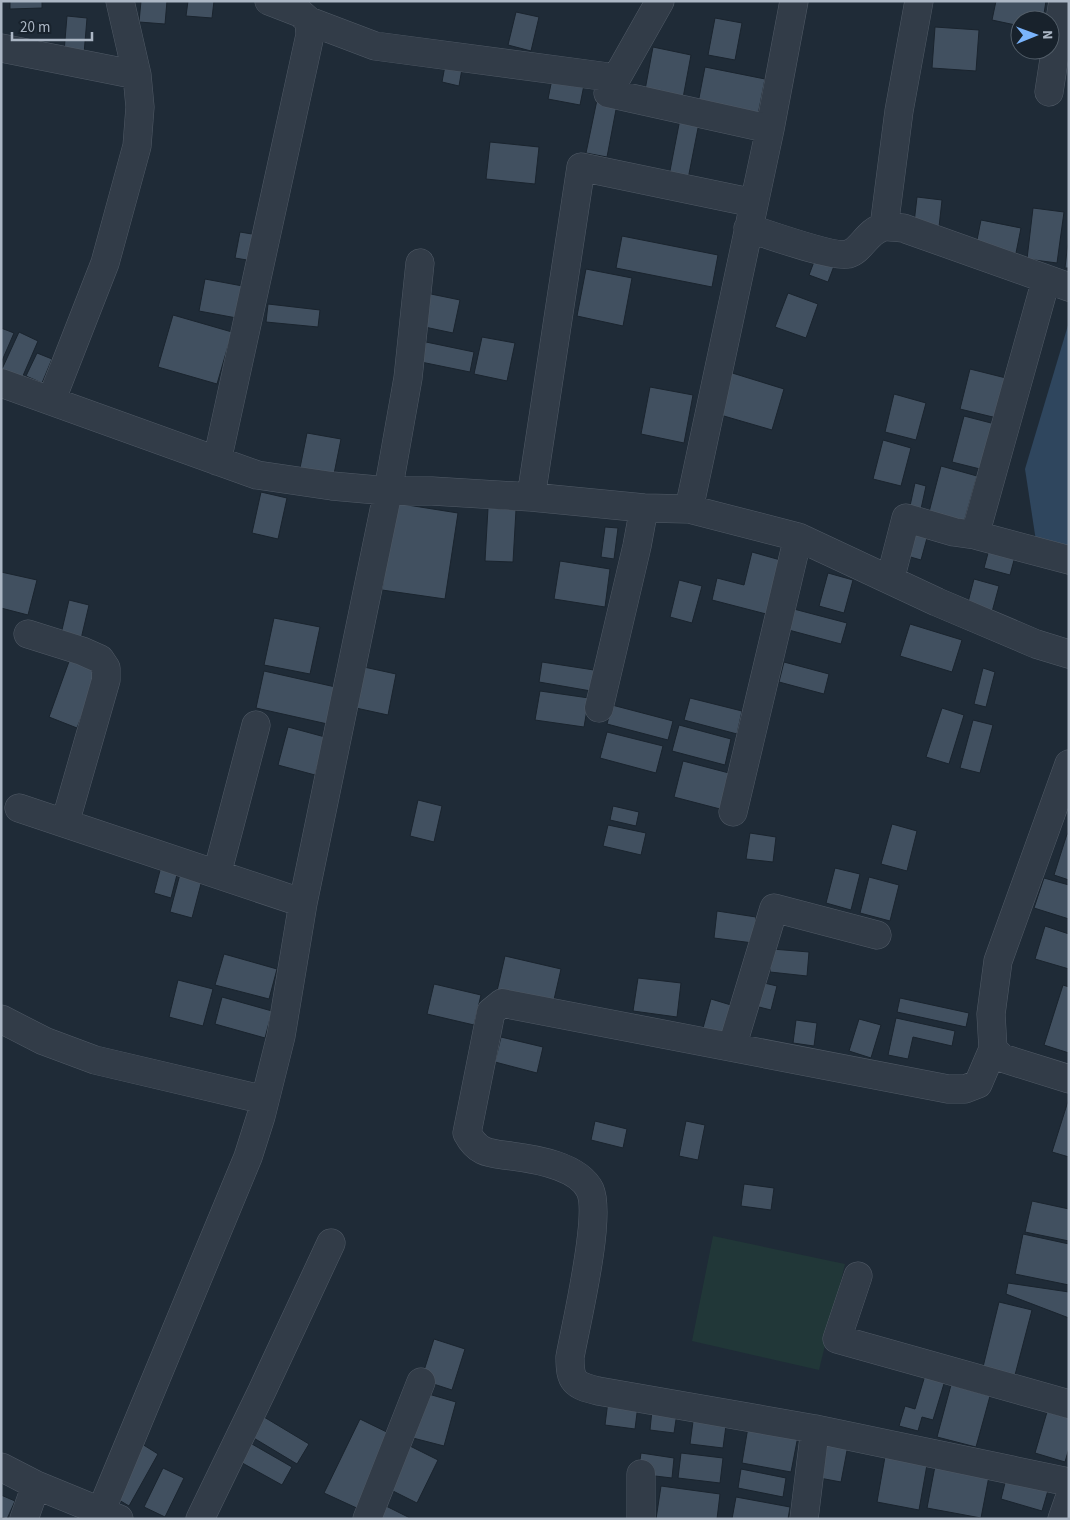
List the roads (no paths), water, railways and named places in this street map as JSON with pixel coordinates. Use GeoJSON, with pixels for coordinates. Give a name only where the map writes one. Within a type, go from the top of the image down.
{"type":"FeatureCollection","features":[{"type":"Feature","properties":{"kind":"street"},"geometry":{"type":"LineString","coordinates":[[51,401],[105,264],[137,146],[140,107],[137,75],[120,1]]}},
{"type":"Feature","properties":{"kind":"street"},"geometry":{"type":"LineString","coordinates":[[269,1],[300,13],[309,22],[376,46],[616,78]]}},
{"type":"Feature","properties":{"kind":"street"},"geometry":{"type":"LineString","coordinates":[[660,1],[608,93],[770,129]]}},
{"type":"Feature","properties":{"kind":"street"},"geometry":{"type":"LineString","coordinates":[[689,509],[770,129],[794,1]]}},
{"type":"Feature","properties":{"kind":"street"},"geometry":{"type":"LineString","coordinates":[[884,227],[899,111],[919,1]]}},
{"type":"Feature","properties":{"kind":"street"},"geometry":{"type":"LineString","coordinates":[[1050,92],[1063,1]]}},
{"type":"Feature","properties":{"kind":"street"},"geometry":{"type":"LineString","coordinates":[[217,461],[298,94],[310,35],[309,22]]}},
{"type":"Feature","properties":{"kind":"street"},"geometry":{"type":"LineString","coordinates":[[1,48],[137,75]]}},
{"type":"Feature","properties":{"kind":"street"},"geometry":{"type":"LineString","coordinates":[[531,496],[581,167],[751,215],[834,254],[849,254],[858,248],[869,234],[884,227],[903,228],[1057,284],[975,535]]}},
{"type":"Feature","properties":{"kind":"street"},"geometry":{"type":"LineString","coordinates":[[1,1467],[36,1485],[110,1515],[248,1157],[281,1036],[303,903],[388,491],[408,378],[420,263]]}},
{"type":"Feature","properties":{"kind":"street"},"geometry":{"type":"LineString","coordinates":[[1,383],[257,475],[332,486],[388,491],[432,491],[531,496],[644,508],[689,509],[798,537],[1036,644],[1069,654]]}},
{"type":"Feature","properties":{"kind":"street"},"geometry":{"type":"LineString","coordinates":[[599,708],[637,546],[644,508]]}},
{"type":"Feature","properties":{"kind":"street"},"geometry":{"type":"LineString","coordinates":[[890,580],[906,518],[954,532],[975,535],[1069,560]]}},
{"type":"Feature","properties":{"kind":"street"},"geometry":{"type":"LineString","coordinates":[[733,812],[798,537]]}},
{"type":"Feature","properties":{"kind":"street"},"geometry":{"type":"LineString","coordinates":[[28,634],[100,659],[106,668],[106,680],[65,823]]}},
{"type":"Feature","properties":{"kind":"street"},"geometry":{"type":"LineString","coordinates":[[216,874],[256,725]]}},
{"type":"Feature","properties":{"kind":"street"},"geometry":{"type":"LineString","coordinates":[[1069,764],[998,961],[991,1014],[993,1049],[978,1084],[965,1089],[948,1089],[502,1003],[491,1012],[466,1133],[473,1145],[486,1152],[529,1158],[561,1167],[579,1177],[590,1190],[593,1209],[590,1251],[570,1357],[570,1371],[573,1381],[582,1387],[815,1429],[1069,1482]]}},
{"type":"Feature","properties":{"kind":"street"},"geometry":{"type":"LineString","coordinates":[[19,808],[303,903]]}},
{"type":"Feature","properties":{"kind":"street"},"geometry":{"type":"LineString","coordinates":[[732,1047],[774,908],[876,935]]}},
{"type":"Feature","properties":{"kind":"street"},"geometry":{"type":"LineString","coordinates":[[1,1019],[44,1041],[95,1060],[265,1100]]}},
{"type":"Feature","properties":{"kind":"street"},"geometry":{"type":"LineString","coordinates":[[993,1049],[1002,1058],[1069,1079]]}},
{"type":"Feature","properties":{"kind":"street"},"geometry":{"type":"LineString","coordinates":[[200,1519],[331,1243]]}},
{"type":"Feature","properties":{"kind":"street"},"geometry":{"type":"LineString","coordinates":[[858,1276],[837,1339],[1069,1404]]}},
{"type":"Feature","properties":{"kind":"street"},"geometry":{"type":"LineString","coordinates":[[367,1519],[421,1382]]}},
{"type":"Feature","properties":{"kind":"street"},"geometry":{"type":"LineString","coordinates":[[804,1519],[815,1429]]}},
{"type":"Feature","properties":{"kind":"street"},"geometry":{"type":"LineString","coordinates":[[640,1474],[641,1519]]}},
{"type":"Feature","properties":{"kind":"street"},"geometry":{"type":"LineString","coordinates":[[24,1519],[36,1485]]}},
{"type":"Feature","properties":{"kind":"street"},"geometry":{"type":"LineString","coordinates":[[1062,1519],[1069,1499]]}},
{"type":"Feature","properties":{"kind":"water"},"geometry":{"type":"Polygon","coordinates":[[[1069,322],[1069,548],[1036,541],[1025,469],[1069,322]]]}}]}
